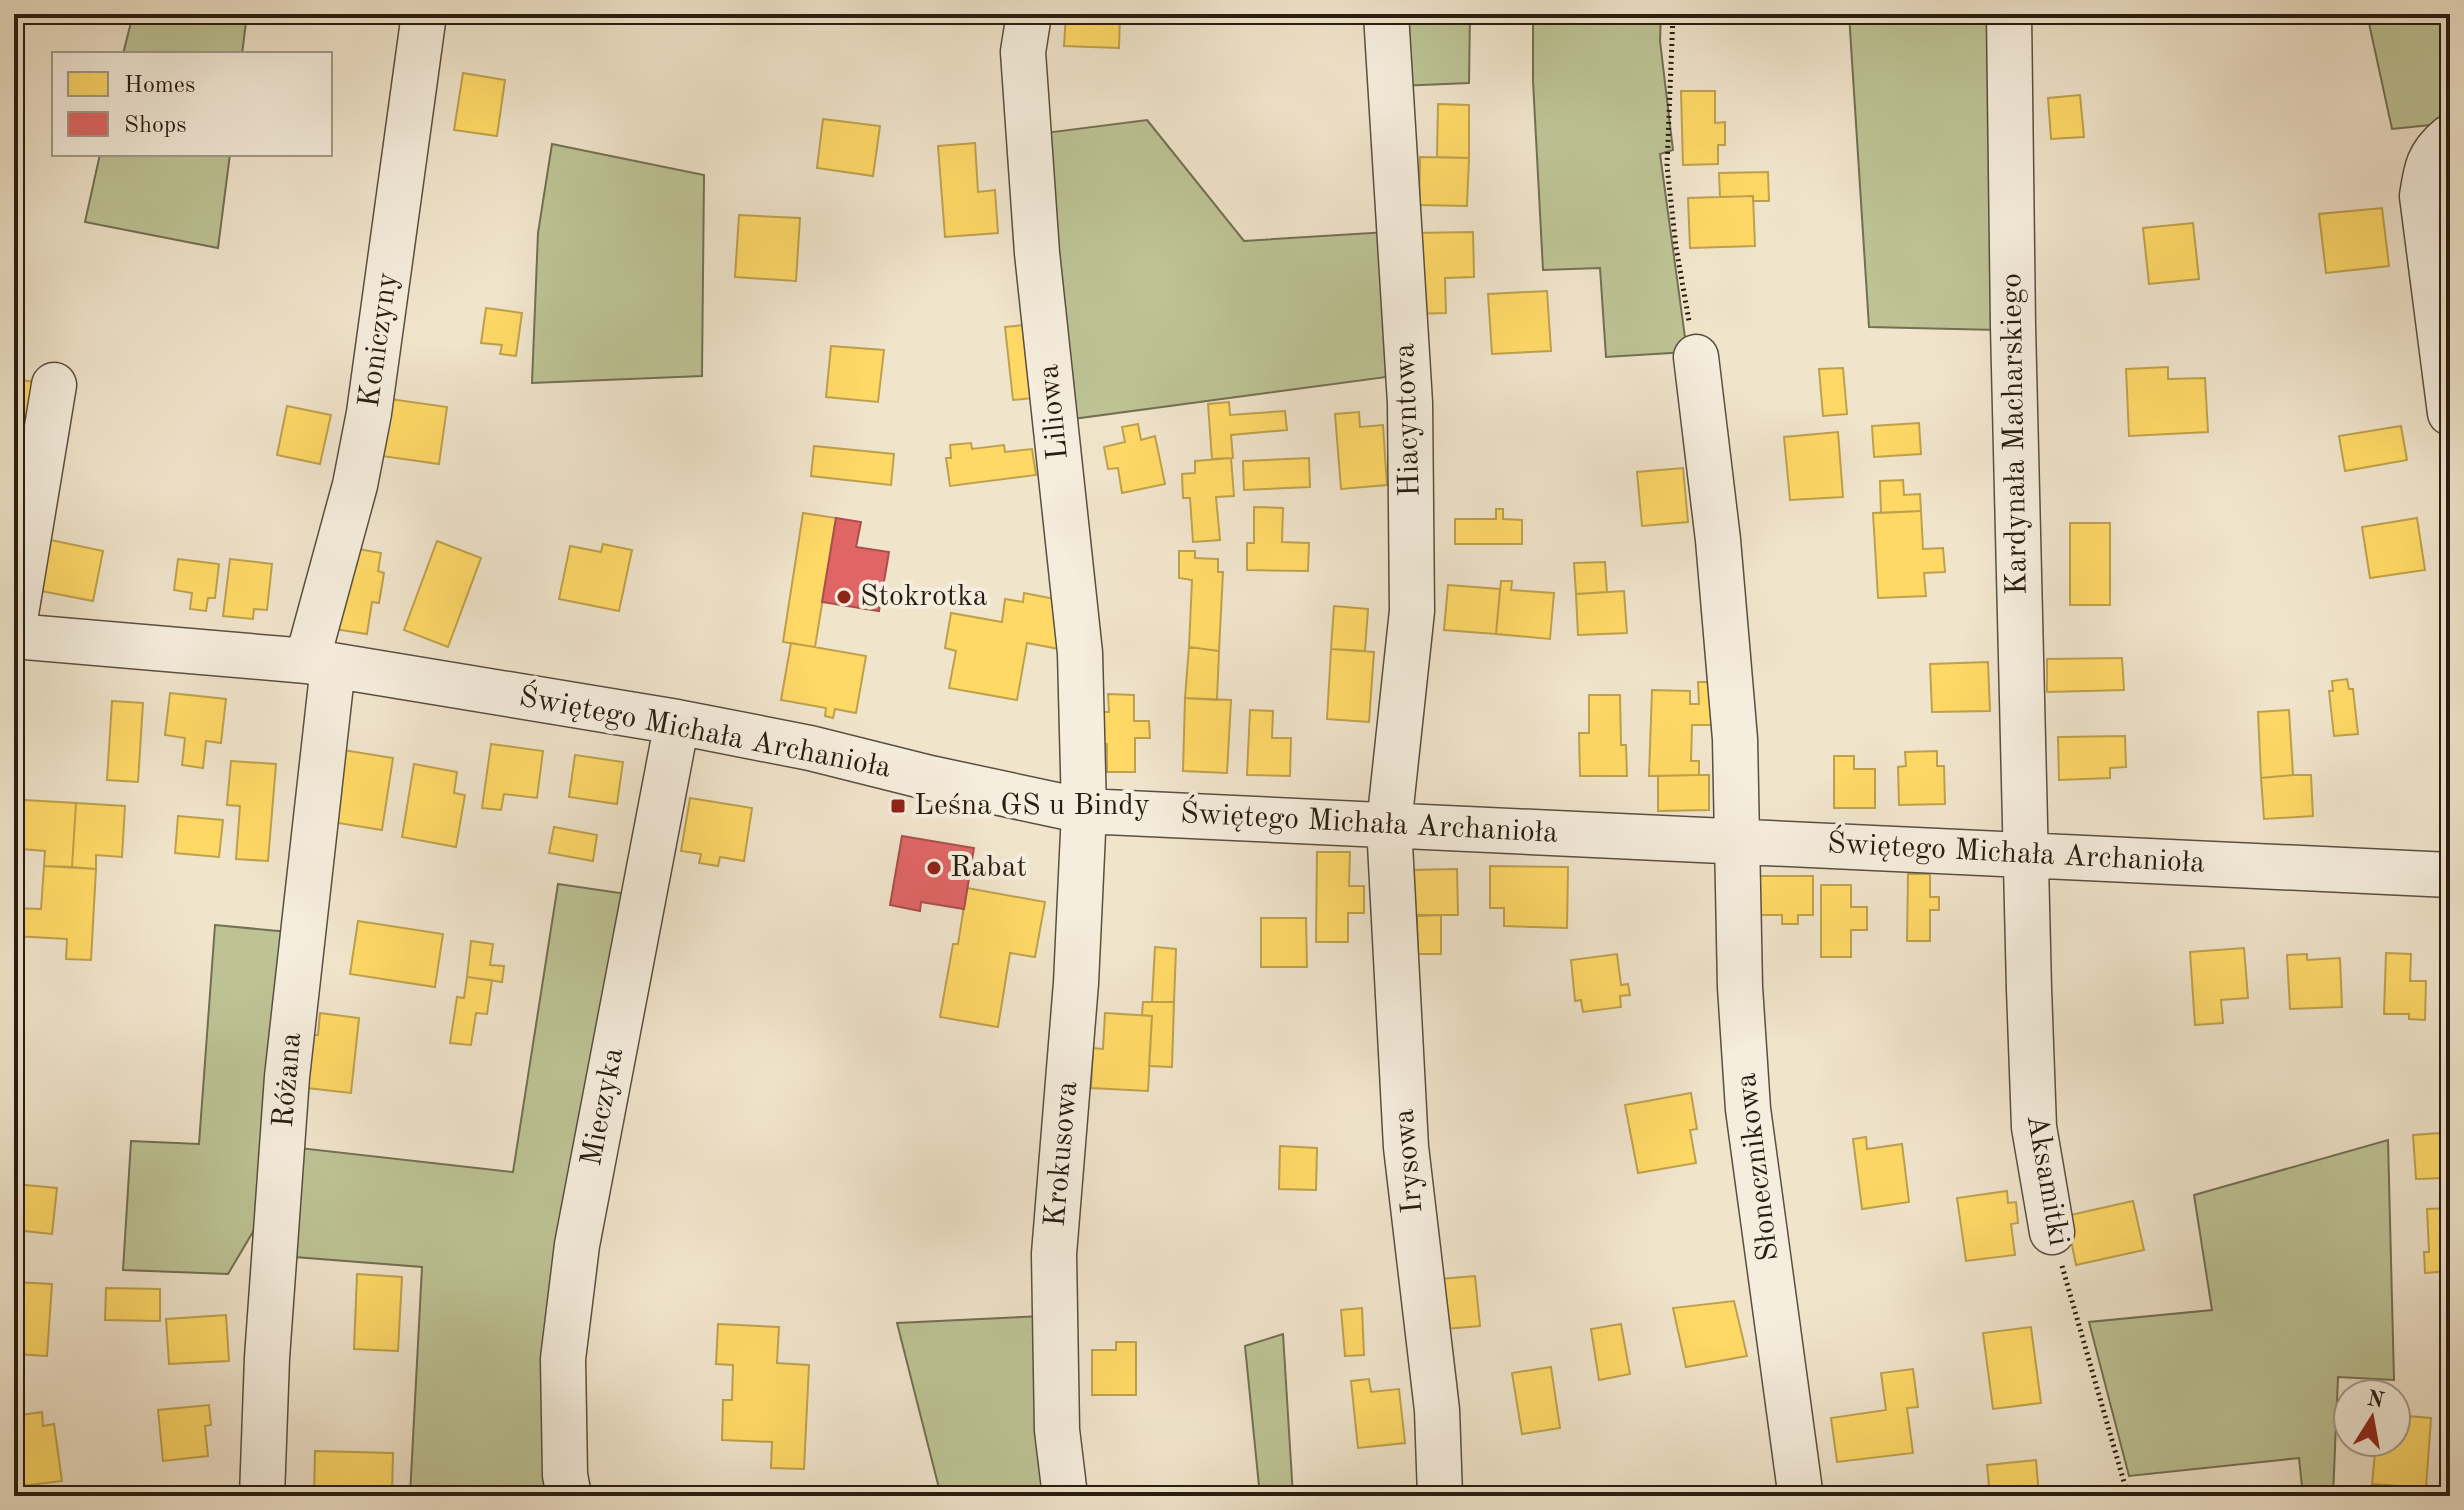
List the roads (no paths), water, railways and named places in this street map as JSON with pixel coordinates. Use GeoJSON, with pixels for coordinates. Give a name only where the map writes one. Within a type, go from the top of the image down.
{"type":"FeatureCollection","features":[{"type":"Feature","properties":{"kind":"street","name":"Koniczyny"},"geometry":{"type":"LineString","coordinates":[[320,663],[369,413],[424,14]]}},
{"type":"Feature","properties":{"kind":"street","name":"Liliowa"},"geometry":{"type":"LineString","coordinates":[[1029,14],[1023,52],[1035,238],[1080,653],[1084,811]]}},
{"type":"Feature","properties":{"kind":"street","name":"Hiacyntowa"},"geometry":{"type":"LineString","coordinates":[[1386,14],[1410,403],[1412,596],[1389,825]]}},
{"type":"Feature","properties":{"kind":"street","name":"Kardynała Macharskiego"},"geometry":{"type":"LineString","coordinates":[[2009,14],[2024,854]]}},
{"type":"Feature","properties":{"kind":"street"},"geometry":{"type":"LineString","coordinates":[[2450,137],[2436,148],[2427,167],[2422,196],[2450,413]]}},
{"type":"Feature","properties":{"kind":"street","name":"Słonecznikowa"},"geometry":{"type":"LineString","coordinates":[[1696,357],[1719,555],[1735,739],[1740,987],[1748,1109],[1800,1491]]}},
{"type":"Feature","properties":{"kind":"street"},"geometry":{"type":"LineString","coordinates":[[14,626],[54,385]]}},
{"type":"Feature","properties":{"kind":"street","name":"Świętego Michała Archanioła"},"geometry":{"type":"LineString","coordinates":[[14,636],[320,663],[677,722],[810,748],[1084,811],[2450,875]]}},
{"type":"Feature","properties":{"kind":"street","name":"Różana"},"geometry":{"type":"LineString","coordinates":[[262,1496],[267,1358],[320,663]]}},
{"type":"Feature","properties":{"kind":"street","name":"Mieczyka"},"geometry":{"type":"LineString","coordinates":[[569,1496],[565,1475],[563,1359],[577,1245],[677,722]]}},
{"type":"Feature","properties":{"kind":"street","name":"Krokusowa"},"geometry":{"type":"LineString","coordinates":[[1065,1496],[1057,1430],[1054,1254],[1076,983],[1084,811]]}},
{"type":"Feature","properties":{"kind":"street","name":"Irysowa"},"geometry":{"type":"LineString","coordinates":[[1389,825],[1406,1147],[1437,1410],[1440,1496]]}},
{"type":"Feature","properties":{"kind":"street","name":"Aksamitki"},"geometry":{"type":"LineString","coordinates":[[2024,854],[2034,1127],[2052,1232]]}},
{"type":"Feature","properties":{"kind":"place","name":"Stokrotka"},"geometry":{"type":"Point","coordinates":[844,597]}},
{"type":"Feature","properties":{"kind":"place","name":"Leśna GS u Bindy"},"geometry":{"type":"Point","coordinates":[898,806]}},
{"type":"Feature","properties":{"kind":"place","name":"Rabat"},"geometry":{"type":"Point","coordinates":[934,868]}}]}
